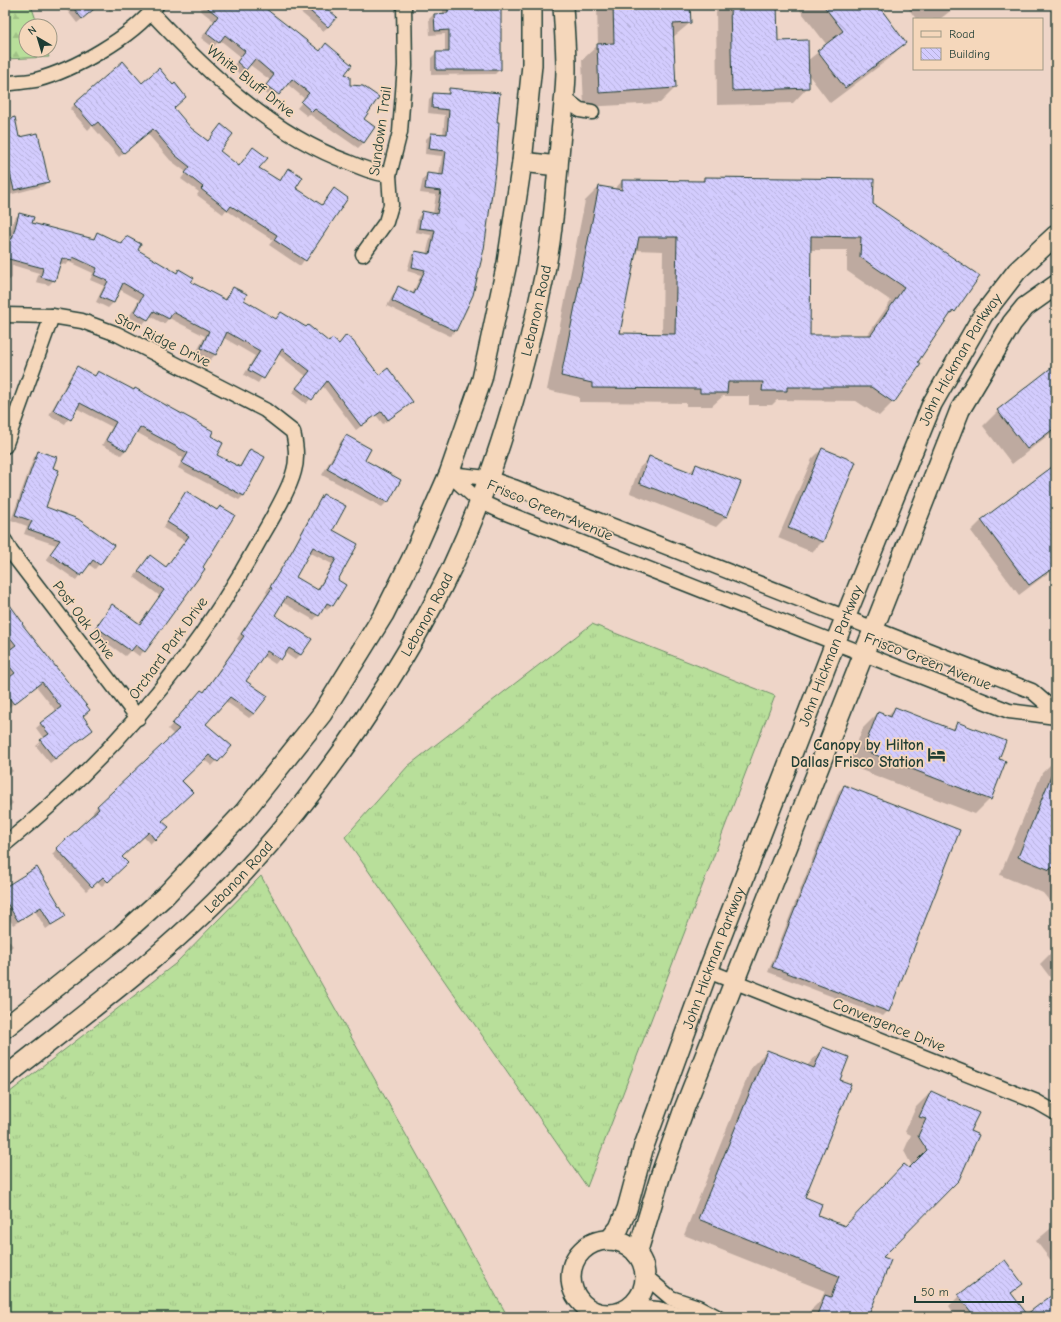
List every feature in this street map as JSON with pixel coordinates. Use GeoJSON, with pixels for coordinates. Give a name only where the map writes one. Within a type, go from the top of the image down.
{"type":"FeatureCollection","features":[{"type":"Feature","properties":{"kind":"main road"},"geometry":{"type":"LineString","coordinates":[[5,1028],[122,935],[165,896],[244,812],[287,760],[322,714],[384,614],[411,560],[449,474],[482,379],[507,264],[522,162],[532,65],[532,5]]}},
{"type":"Feature","properties":{"kind":"main road","name":"Lebanon Road"},"geometry":{"type":"LineString","coordinates":[[5,1076],[118,988],[187,930],[246,870],[314,791],[411,646],[453,565],[488,478],[510,411],[544,276],[554,214],[564,98],[566,69],[563,5]]}},
{"type":"Feature","properties":{"kind":"main road"},"geometry":{"type":"LineString","coordinates":[[522,162],[558,166]]}},
{"type":"Feature","properties":{"kind":"main road","name":"John Hickman Parkway"},"geometry":{"type":"LineString","coordinates":[[609,1240],[619,1228],[627,1209],[644,1146],[708,971],[835,643],[932,404],[983,315],[1016,271],[1056,235]]}},
{"type":"Feature","properties":{"kind":"main road","name":"John Hickman Parkway"},"geometry":{"type":"LineString","coordinates":[[637,1254],[684,1109],[960,410],[1012,323],[1025,307],[1056,285]]}},
{"type":"Feature","properties":{"kind":"main road"},"geometry":{"type":"LineString","coordinates":[[609,1240],[624,1244],[637,1254],[643,1264],[645,1276],[644,1287],[638,1298],[630,1307],[620,1312],[608,1314],[596,1312],[585,1307],[577,1298],[572,1287],[571,1275],[573,1264],[579,1254],[587,1246],[598,1241],[609,1240]]}},
{"type":"Feature","properties":{"kind":"street","name":"Sundown Trail"},"geometry":{"type":"LineString","coordinates":[[363,254],[386,222],[391,205],[388,175],[400,132],[405,66],[404,5]]}},
{"type":"Feature","properties":{"kind":"street","name":"White Bluff Drive"},"geometry":{"type":"LineString","coordinates":[[154,9],[194,58],[235,94],[280,127],[328,155],[376,173],[388,175]]}},
{"type":"Feature","properties":{"kind":"street"},"geometry":{"type":"LineString","coordinates":[[5,84],[36,80],[84,61],[121,37],[154,9]]}},
{"type":"Feature","properties":{"kind":"street"},"geometry":{"type":"LineString","coordinates":[[564,98],[580,110],[592,112]]}},
{"type":"Feature","properties":{"kind":"street","name":"Star Ridge Drive"},"geometry":{"type":"LineString","coordinates":[[5,314],[52,316],[82,320],[117,334],[265,410],[293,432]]}},
{"type":"Feature","properties":{"kind":"street"},"geometry":{"type":"LineString","coordinates":[[5,446],[52,316]]}},
{"type":"Feature","properties":{"kind":"street","name":"Orchard Park Drive"},"geometry":{"type":"LineString","coordinates":[[5,844],[41,815],[80,779],[138,718],[203,633],[259,541],[294,471],[297,451],[293,432]]}},
{"type":"Feature","properties":{"kind":"street","name":"Frisco Green Avenue"},"geometry":{"type":"LineString","coordinates":[[449,474],[488,478],[846,617],[1032,691],[1056,712]]}},
{"type":"Feature","properties":{"kind":"street","name":"Frisco Green Avenue"},"geometry":{"type":"LineString","coordinates":[[449,474],[479,501],[1009,711],[1056,717]]}},
{"type":"Feature","properties":{"kind":"street","name":"Post Oak Drive"},"geometry":{"type":"LineString","coordinates":[[5,541],[11,552],[138,718]]}},
{"type":"Feature","properties":{"kind":"street","name":"Convergence Drive"},"geometry":{"type":"LineString","coordinates":[[708,971],[1037,1102],[1056,1113]]}},
{"type":"Feature","properties":{"kind":"street"},"geometry":{"type":"LineString","coordinates":[[645,1276],[671,1298],[698,1307],[717,1317]]}},
{"type":"Feature","properties":{"kind":"street"},"geometry":{"type":"LineString","coordinates":[[630,1307],[658,1310],[687,1317]]}},
{"type":"Feature","properties":{"kind":"green space"},"geometry":{"type":"Polygon","coordinates":[[[5,5],[31,5],[35,18],[18,18],[18,58],[27,58],[5,59],[5,5]]]}},
{"type":"Feature","properties":{"kind":"green space"},"geometry":{"type":"Polygon","coordinates":[[[592,624],[775,696],[587,1187],[345,837],[408,766],[592,624]]]}},
{"type":"Feature","properties":{"kind":"green space"},"geometry":{"type":"Polygon","coordinates":[[[261,876],[508,1317],[5,1317],[5,1096],[175,964],[261,876]]]}},
{"type":"Feature","properties":{"kind":"building"},"geometry":{"type":"Polygon","coordinates":[[[71,5],[99,5],[82,19],[71,5]]]}},
{"type":"Feature","properties":{"kind":"building"},"geometry":{"type":"Polygon","coordinates":[[[204,5],[261,5],[320,51],[326,43],[352,65],[345,74],[350,77],[350,85],[363,86],[379,97],[364,119],[375,127],[364,143],[315,109],[312,112],[301,102],[309,93],[292,79],[279,95],[266,85],[274,75],[255,59],[246,70],[237,62],[245,51],[225,35],[219,43],[206,33],[218,16],[204,5]]]}},
{"type":"Feature","properties":{"kind":"building"},"geometry":{"type":"Polygon","coordinates":[[[303,5],[323,5],[337,17],[328,27],[303,5]]]}},
{"type":"Feature","properties":{"kind":"building"},"geometry":{"type":"Polygon","coordinates":[[[448,5],[501,5],[501,70],[436,70],[436,52],[449,52],[449,30],[435,31],[434,14],[448,13],[448,5]]]}},
{"type":"Feature","properties":{"kind":"building"},"geometry":{"type":"Polygon","coordinates":[[[613,5],[690,5],[691,23],[673,24],[676,88],[599,93],[597,44],[614,43],[613,5]]]}},
{"type":"Feature","properties":{"kind":"building"},"geometry":{"type":"Polygon","coordinates":[[[730,5],[777,5],[778,41],[808,40],[809,88],[732,91],[730,5]]]}},
{"type":"Feature","properties":{"kind":"building"},"geometry":{"type":"Polygon","coordinates":[[[823,5],[878,5],[906,43],[845,88],[817,51],[843,31],[823,5]]]}},
{"type":"Feature","properties":{"kind":"building"},"geometry":{"type":"Polygon","coordinates":[[[123,61],[142,83],[159,68],[173,85],[175,83],[186,97],[174,108],[191,128],[208,141],[221,124],[233,134],[220,151],[239,166],[253,147],[268,158],[259,168],[280,181],[288,168],[303,177],[296,188],[322,205],[334,188],[348,198],[306,261],[274,240],[277,235],[231,206],[228,210],[201,189],[203,187],[185,173],[190,167],[175,155],[153,129],[124,153],[98,122],[93,126],[74,104],[123,61]]]}},
{"type":"Feature","properties":{"kind":"building"},"geometry":{"type":"Polygon","coordinates":[[[449,88],[500,93],[497,122],[499,122],[496,165],[484,249],[473,295],[456,331],[392,301],[398,286],[414,294],[425,270],[412,267],[415,251],[430,254],[435,230],[419,228],[422,211],[437,214],[441,191],[425,189],[427,173],[443,175],[446,151],[429,149],[431,133],[447,134],[449,110],[432,108],[433,93],[449,94],[449,88]]]}},
{"type":"Feature","properties":{"kind":"building"},"geometry":{"type":"Polygon","coordinates":[[[15,117],[19,137],[38,133],[49,182],[14,190],[5,152],[5,120],[15,117]]]}},
{"type":"Feature","properties":{"kind":"building"},"geometry":{"type":"Polygon","coordinates":[[[704,177],[874,179],[873,204],[980,276],[955,312],[953,310],[918,362],[921,364],[894,403],[871,387],[787,387],[787,391],[762,391],[763,382],[728,382],[727,393],[700,393],[700,389],[592,388],[592,383],[561,376],[599,186],[622,190],[622,180],[704,181],[704,177]],[[811,236],[810,335],[871,335],[904,287],[860,257],[861,237],[811,236]],[[639,237],[620,333],[675,334],[677,237],[639,237]]]}},
{"type":"Feature","properties":{"kind":"building"},"geometry":{"type":"Polygon","coordinates":[[[19,213],[34,217],[32,223],[94,239],[97,232],[122,244],[126,236],[141,244],[138,250],[177,273],[179,269],[194,278],[191,282],[226,300],[233,287],[247,294],[244,300],[276,319],[281,312],[306,327],[308,325],[329,342],[332,338],[339,344],[346,335],[353,341],[379,375],[388,368],[413,402],[388,420],[382,411],[361,426],[327,381],[312,400],[296,388],[310,371],[282,349],[264,379],[248,370],[260,351],[227,332],[216,355],[201,348],[209,331],[173,312],[169,319],[154,311],[148,320],[134,312],[143,295],[123,283],[114,303],[100,297],[108,281],[94,275],[97,268],[73,257],[72,260],[62,258],[55,281],[41,277],[43,268],[5,258],[5,239],[12,239],[19,213]]]}},
{"type":"Feature","properties":{"kind":"building"},"geometry":{"type":"Polygon","coordinates":[[[1056,364],[1056,427],[1027,449],[997,410],[1056,364]]]}},
{"type":"Feature","properties":{"kind":"building"},"geometry":{"type":"Polygon","coordinates":[[[77,366],[95,376],[98,371],[134,390],[135,388],[213,431],[211,436],[223,443],[217,455],[240,467],[250,449],[265,457],[244,496],[182,463],[188,453],[140,427],[126,451],[106,440],[116,422],[80,403],[71,420],[53,410],[77,366]]]}},
{"type":"Feature","properties":{"kind":"building"},"geometry":{"type":"Polygon","coordinates":[[[346,435],[371,449],[365,460],[401,480],[388,503],[327,469],[346,435]]]}},
{"type":"Feature","properties":{"kind":"building"},"geometry":{"type":"Polygon","coordinates":[[[822,448],[856,462],[823,542],[788,528],[822,448]]]}},
{"type":"Feature","properties":{"kind":"building"},"geometry":{"type":"Polygon","coordinates":[[[38,451],[57,457],[53,468],[59,470],[46,507],[78,519],[114,545],[100,565],[93,560],[81,576],[50,554],[60,540],[28,529],[32,521],[15,515],[38,451]]]}},
{"type":"Feature","properties":{"kind":"building"},"geometry":{"type":"Polygon","coordinates":[[[649,456],[693,473],[696,464],[741,482],[727,517],[639,483],[649,456]]]}},
{"type":"Feature","properties":{"kind":"building"},"geometry":{"type":"Polygon","coordinates":[[[1056,464],[1056,566],[1029,585],[981,520],[1056,464]]]}},
{"type":"Feature","properties":{"kind":"building"},"geometry":{"type":"Polygon","coordinates":[[[186,491],[217,510],[220,506],[235,515],[203,567],[205,569],[145,652],[136,645],[131,651],[96,627],[112,604],[140,624],[164,590],[138,571],[150,555],[166,567],[189,536],[167,522],[186,491]]]}},
{"type":"Feature","properties":{"kind":"building"},"geometry":{"type":"Polygon","coordinates":[[[323,494],[346,506],[333,530],[358,544],[338,580],[346,585],[333,606],[327,603],[319,616],[286,597],[275,615],[312,639],[301,655],[289,648],[281,660],[267,651],[246,681],[268,696],[254,714],[230,697],[206,724],[232,746],[218,762],[209,755],[182,781],[193,792],[162,821],[169,827],[155,840],[149,832],[122,857],[128,863],[108,882],[103,877],[92,887],[56,848],[99,809],[97,806],[179,729],[172,724],[201,690],[204,692],[244,636],[241,634],[272,588],[270,587],[292,551],[323,494]],[[313,547],[296,577],[318,590],[336,559],[313,547]]]}},
{"type":"Feature","properties":{"kind":"building"},"geometry":{"type":"Polygon","coordinates":[[[5,598],[23,623],[22,624],[90,710],[83,716],[93,730],[55,759],[40,740],[49,734],[40,723],[61,707],[42,682],[14,704],[5,693],[5,681],[15,673],[5,661],[5,653],[16,645],[5,631],[5,598]]]}},
{"type":"Feature","properties":{"kind":"building","name":"Canopy by Hilton Dallas Frisco Station"},"geometry":{"type":"Polygon","coordinates":[[[895,707],[954,730],[957,722],[1006,741],[999,759],[1006,761],[991,800],[863,750],[878,712],[891,717],[895,707]]]}},
{"type":"Feature","properties":{"kind":"building"},"geometry":{"type":"Polygon","coordinates":[[[1056,764],[1056,869],[1051,867],[1050,870],[1018,857],[1056,764]]]}},
{"type":"Feature","properties":{"kind":"building"},"geometry":{"type":"Polygon","coordinates":[[[844,785],[960,830],[889,1012],[772,967],[844,785]]]}},
{"type":"Feature","properties":{"kind":"building"},"geometry":{"type":"Polygon","coordinates":[[[37,867],[66,916],[51,925],[41,907],[18,921],[5,900],[5,887],[37,867]]]}},
{"type":"Feature","properties":{"kind":"building"},"geometry":{"type":"Polygon","coordinates":[[[823,1047],[849,1057],[840,1080],[851,1084],[805,1197],[822,1204],[818,1215],[845,1226],[904,1164],[909,1168],[927,1150],[918,1136],[926,1119],[919,1117],[931,1091],[979,1113],[970,1131],[979,1135],[959,1180],[883,1257],[891,1260],[868,1317],[816,1317],[825,1295],[831,1297],[839,1276],[698,1219],[767,1050],[814,1068],[823,1047]]]}},
{"type":"Feature","properties":{"kind":"building"},"geometry":{"type":"Polygon","coordinates":[[[1005,1260],[1023,1284],[1011,1293],[1027,1314],[1056,1292],[1056,1317],[975,1317],[958,1295],[1005,1260]]]}},
{"type":"Feature","properties":{"kind":"waterway"},"geometry":{"type":"LineString","coordinates":[[5,5],[7,15],[5,15]]}},
{"type":"Feature","properties":{"kind":"place","name":"Canopy by Hilton Dallas Frisco Station"},"geometry":{"type":"Point","coordinates":[937,754]}}]}
